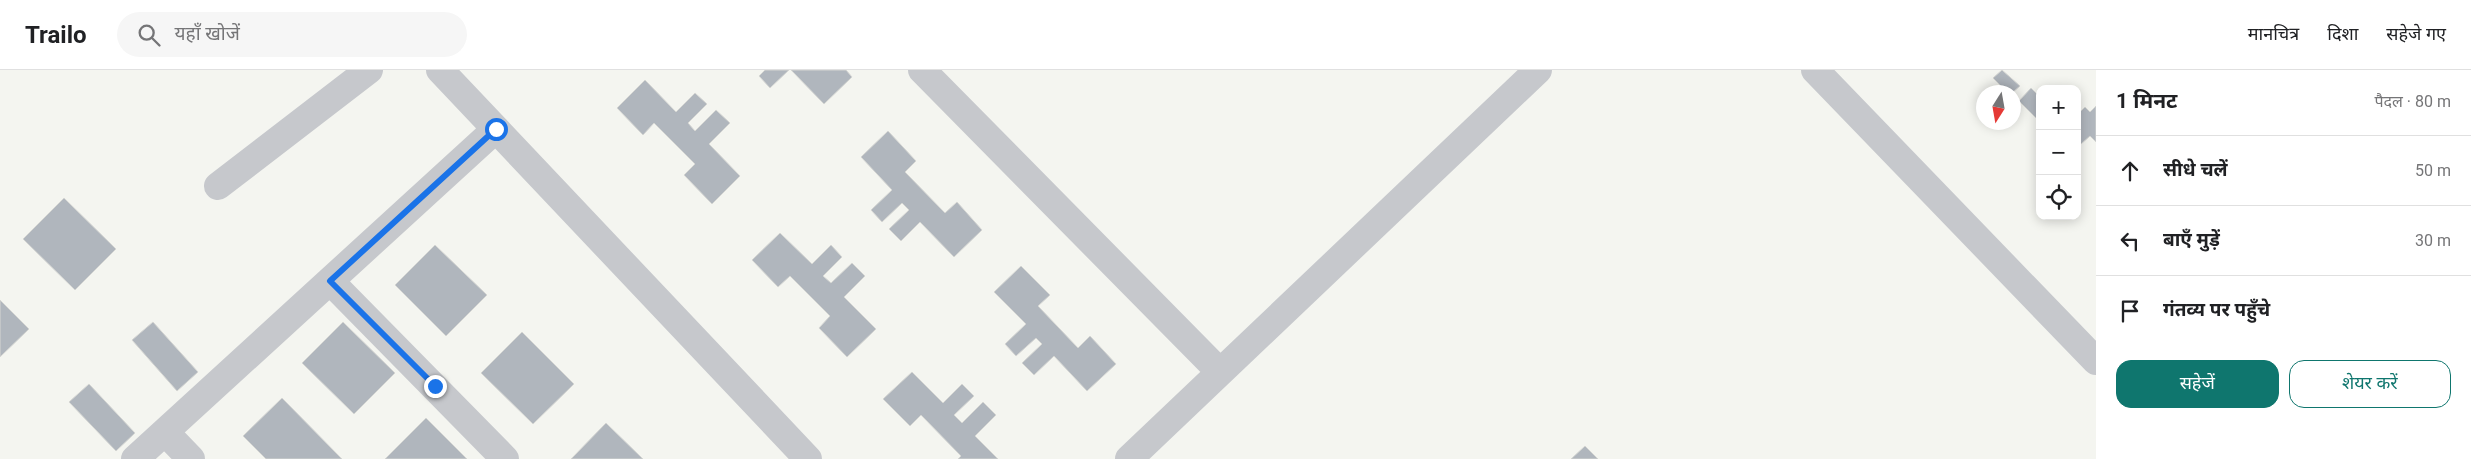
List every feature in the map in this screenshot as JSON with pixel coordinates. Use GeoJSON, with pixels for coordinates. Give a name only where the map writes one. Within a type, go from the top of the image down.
{"type":"FeatureCollection","features":[{"type":"Feature","properties":{"kind":"street"},"geometry":{"type":"LineString","coordinates":[[218,186],[369,70]]}},
{"type":"Feature","properties":{"kind":"street"},"geometry":{"type":"LineString","coordinates":[[440,70],[808,459]]}},
{"type":"Feature","properties":{"kind":"street"},"geometry":{"type":"LineString","coordinates":[[922,70],[1220,372]]}},
{"type":"Feature","properties":{"kind":"street"},"geometry":{"type":"LineString","coordinates":[[1129,459],[1538,70]]}},
{"type":"Feature","properties":{"kind":"street"},"geometry":{"type":"LineString","coordinates":[[1815,70],[2096,361]]}},
{"type":"Feature","properties":{"kind":"street"},"geometry":{"type":"LineString","coordinates":[[135,459],[496,129]]}},
{"type":"Feature","properties":{"kind":"street"},"geometry":{"type":"LineString","coordinates":[[330,281],[505,459]]}},
{"type":"Feature","properties":{"kind":"street"},"geometry":{"type":"LineString","coordinates":[[165,432],[191,459]]}},
{"type":"Feature","properties":{"kind":"building"},"geometry":{"type":"Polygon","coordinates":[[[765,70],[789,70],[770,88],[759,76],[765,70]]]}},
{"type":"Feature","properties":{"kind":"building"},"geometry":{"type":"Polygon","coordinates":[[[791,70],[846,70],[852,77],[824,104],[791,70]]]}},
{"type":"Feature","properties":{"kind":"building"},"geometry":{"type":"Polygon","coordinates":[[[2002,70],[2019,85],[2000,85],[1993,78],[2002,70]]]}},
{"type":"Feature","properties":{"kind":"building"},"geometry":{"type":"Polygon","coordinates":[[[645,80],[676,112],[695,93],[707,104],[688,123],[695,131],[716,110],[730,123],[709,144],[740,176],[712,204],[684,175],[695,164],[654,123],[643,135],[617,108],[645,80]]]}},
{"type":"Feature","properties":{"kind":"building"},"geometry":{"type":"Polygon","coordinates":[[[2031,88],[2036,93],[2036,118],[2021,103],[2021,99],[2031,88]]]}},
{"type":"Feature","properties":{"kind":"building"},"geometry":{"type":"Polygon","coordinates":[[[2096,106],[2096,142],[2090,136],[2081,144],[2081,111],[2085,107],[2090,112],[2096,106]]]}},
{"type":"Feature","properties":{"kind":"building"},"geometry":{"type":"Polygon","coordinates":[[[888,131],[916,161],[905,172],[945,213],[957,202],[982,230],[954,257],[920,222],[901,241],[889,229],[909,210],[902,203],[882,222],[871,210],[892,190],[861,157],[888,131]]]}},
{"type":"Feature","properties":{"kind":"building"},"geometry":{"type":"Polygon","coordinates":[[[64,198],[116,249],[75,290],[23,239],[64,198]]]}},
{"type":"Feature","properties":{"kind":"building"},"geometry":{"type":"Polygon","coordinates":[[[780,233],[812,264],[831,245],[842,257],[823,276],[831,283],[852,263],[865,276],[844,297],[876,329],[847,357],[819,328],[830,316],[790,276],[778,287],[752,260],[780,233]]]}},
{"type":"Feature","properties":{"kind":"building"},"geometry":{"type":"Polygon","coordinates":[[[435,245],[487,295],[446,336],[395,285],[435,245]]]}},
{"type":"Feature","properties":{"kind":"building"},"geometry":{"type":"Polygon","coordinates":[[[1021,266],[1050,295],[1038,306],[1078,348],[1090,336],[1116,364],[1087,391],[1054,356],[1034,375],[1022,363],[1042,344],[1036,338],[1016,356],[1005,344],[1026,324],[994,292],[1021,266]]]}},
{"type":"Feature","properties":{"kind":"building"},"geometry":{"type":"Polygon","coordinates":[[[0,300],[29,329],[0,357],[0,300]]]}},
{"type":"Feature","properties":{"kind":"building"},"geometry":{"type":"Polygon","coordinates":[[[153,322],[198,372],[177,391],[132,340],[153,322]]]}},
{"type":"Feature","properties":{"kind":"building"},"geometry":{"type":"Polygon","coordinates":[[[343,322],[395,373],[354,414],[302,363],[343,322]]]}},
{"type":"Feature","properties":{"kind":"building"},"geometry":{"type":"Polygon","coordinates":[[[522,332],[574,384],[533,424],[481,373],[522,332]]]}},
{"type":"Feature","properties":{"kind":"building"},"geometry":{"type":"Polygon","coordinates":[[[912,372],[943,403],[962,384],[974,396],[954,415],[962,423],[983,402],[996,415],[975,436],[998,459],[958,459],[961,456],[921,415],[910,426],[883,399],[912,372]]]}},
{"type":"Feature","properties":{"kind":"building"},"geometry":{"type":"Polygon","coordinates":[[[89,384],[135,433],[116,451],[69,402],[89,384]]]}},
{"type":"Feature","properties":{"kind":"building"},"geometry":{"type":"Polygon","coordinates":[[[282,398],[342,459],[266,459],[243,436],[282,398]]]}},
{"type":"Feature","properties":{"kind":"building"},"geometry":{"type":"Polygon","coordinates":[[[426,418],[467,459],[385,459],[426,418]]]}},
{"type":"Feature","properties":{"kind":"building"},"geometry":{"type":"Polygon","coordinates":[[[606,423],[643,459],[571,459],[606,423]]]}},
{"type":"Feature","properties":{"kind":"building"},"geometry":{"type":"Polygon","coordinates":[[[1585,446],[1598,459],[1571,459],[1585,446]]]}},
{"type":"Feature","properties":{"kind":"route"},"geometry":{"type":"LineString","coordinates":[[435,386],[330,281],[496,129]]}}]}
